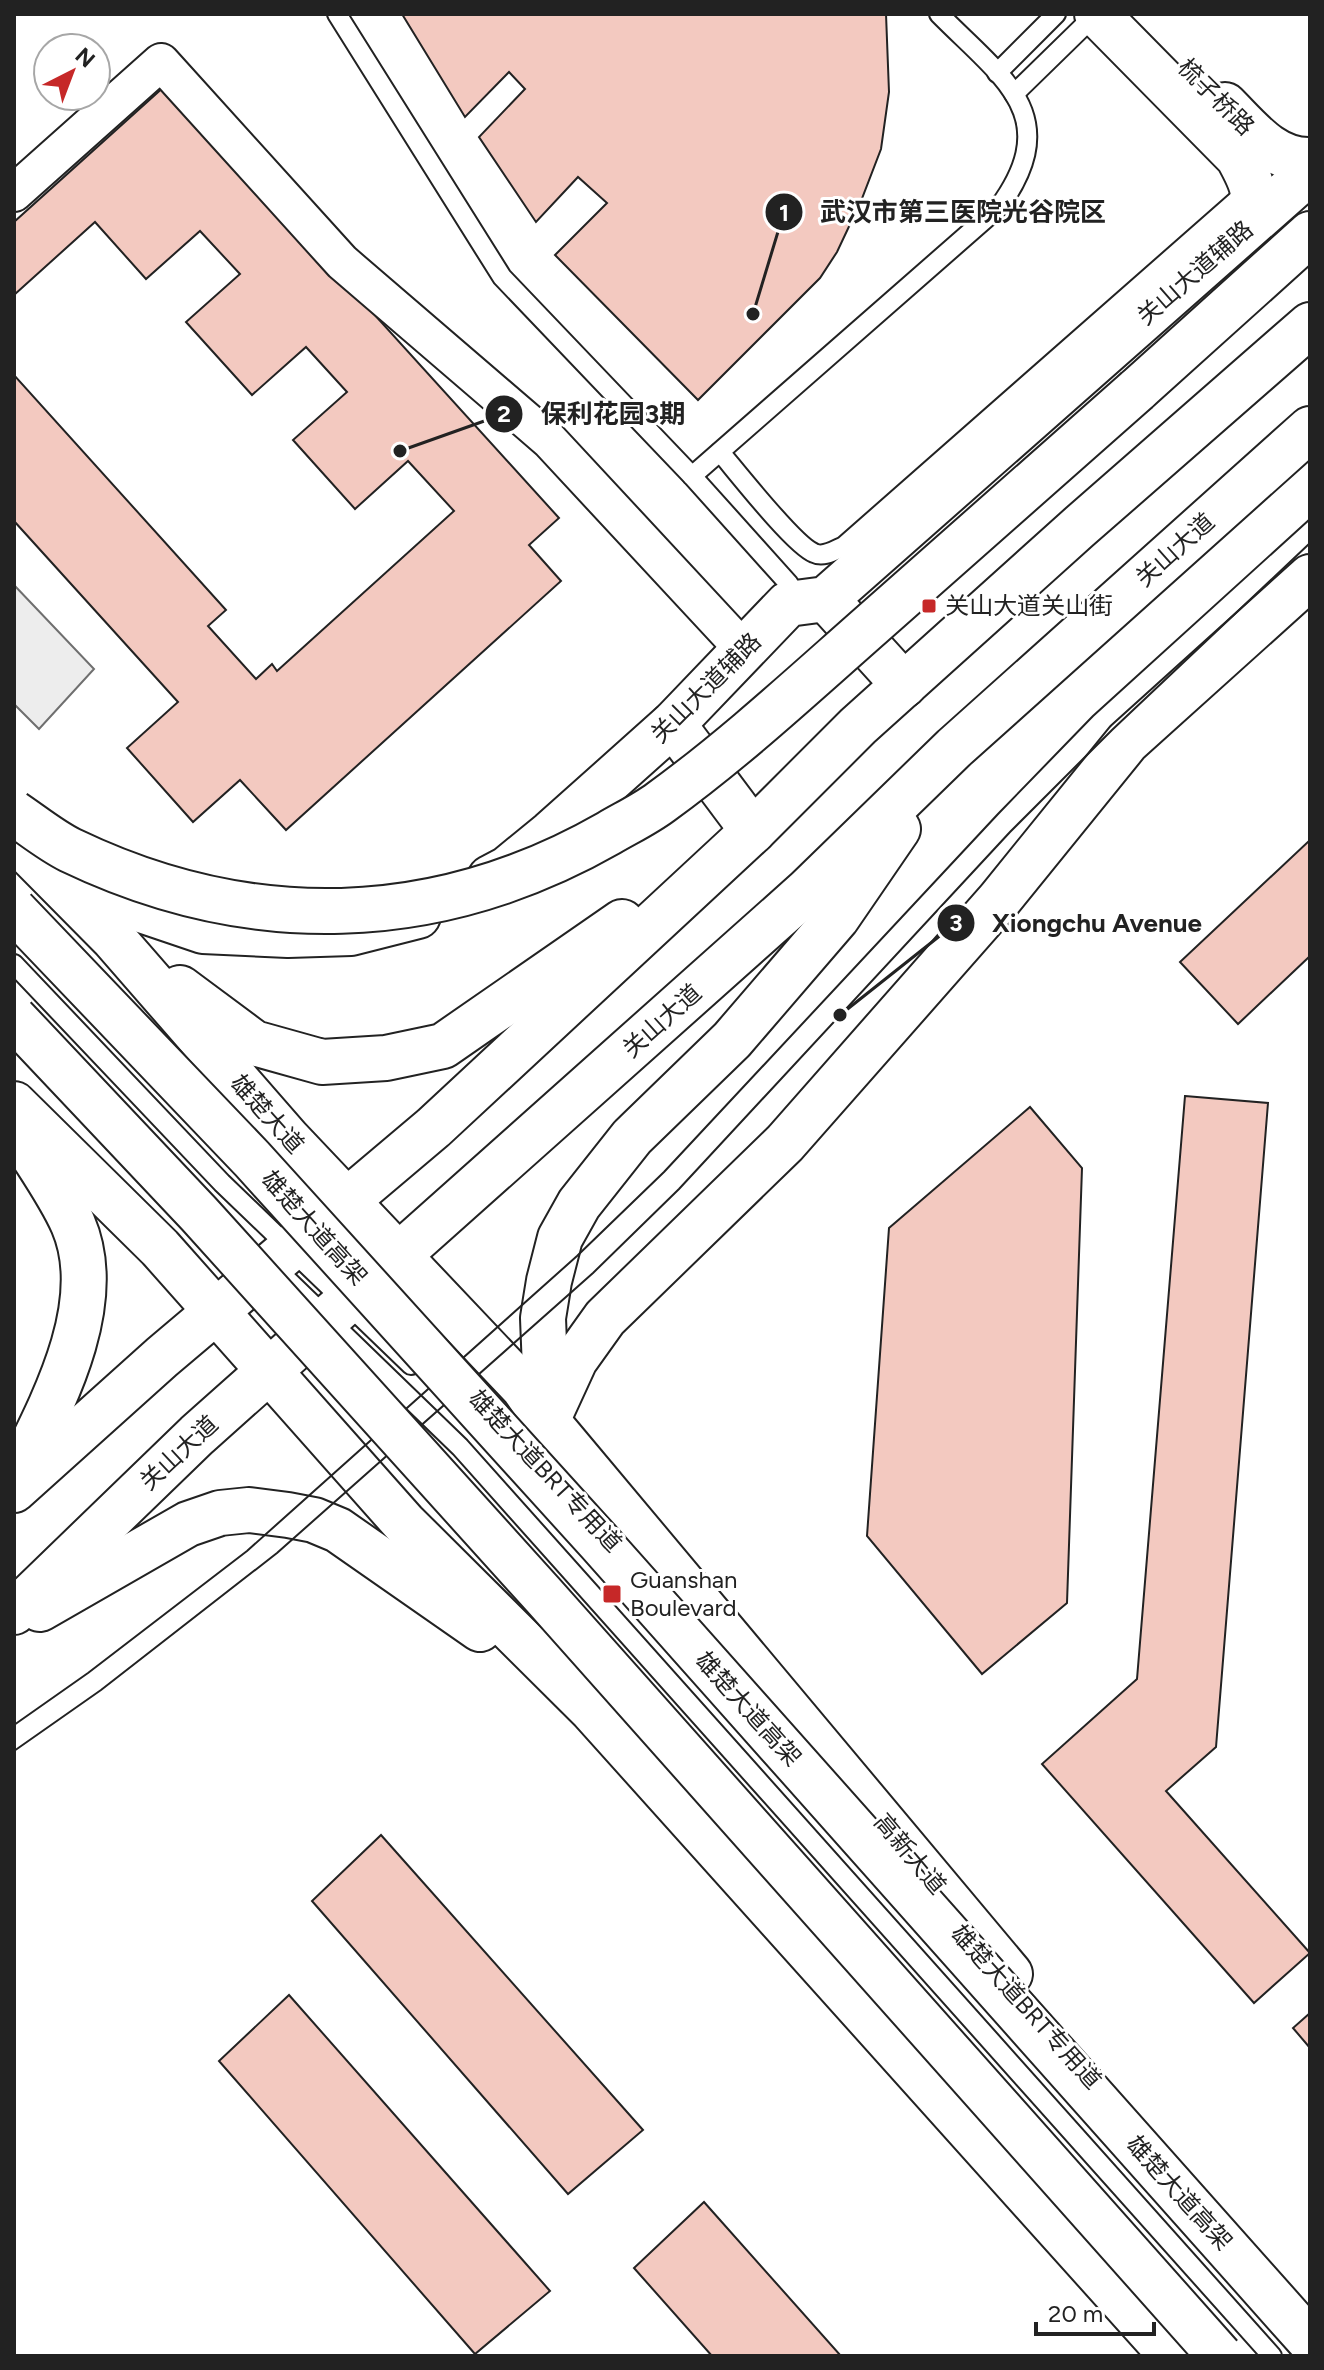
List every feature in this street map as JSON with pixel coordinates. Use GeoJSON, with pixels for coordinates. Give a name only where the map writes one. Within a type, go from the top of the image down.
{"type":"FeatureCollection","features":[{"type":"Feature","properties":{"kind":"main road"},"geometry":{"type":"LineString","coordinates":[[1097,14],[1238,157],[1284,170],[1251,210],[1233,239]]}},
{"type":"Feature","properties":{"kind":"main road","name":"梳子桥路"},"geometry":{"type":"LineString","coordinates":[[1133,14],[1264,144],[1284,170]]}},
{"type":"Feature","properties":{"kind":"main road","name":"关山大道辅路"},"geometry":{"type":"LineString","coordinates":[[14,836],[138,909],[203,931],[288,935],[351,933],[414,919],[507,869],[673,724],[744,650],[807,602],[1233,239],[1284,170]]}},
{"type":"Feature","properties":{"kind":"main road"},"geometry":{"type":"LineString","coordinates":[[14,813],[67,848],[153,885],[235,904],[314,913],[407,907],[520,877],[565,858],[658,804],[746,736],[1310,234]]}},
{"type":"Feature","properties":{"kind":"main road"},"geometry":{"type":"LineString","coordinates":[[14,1490],[216,1311],[268,1253],[347,1201],[433,1128],[753,831],[858,726],[1310,325]]}},
{"type":"Feature","properties":{"kind":"main road","name":"关山大道"},"geometry":{"type":"LineString","coordinates":[[14,1612],[197,1435],[807,891],[954,748],[1310,429]]}},
{"type":"Feature","properties":{"kind":"main road"},"geometry":{"type":"LineString","coordinates":[[535,1404],[575,1360],[605,1318],[785,1143],[999,900],[1127,742],[1310,577]]}},
{"type":"Feature","properties":{"kind":"main road"},"geometry":{"type":"LineString","coordinates":[[807,602],[904,685]]}},
{"type":"Feature","properties":{"kind":"main road"},"geometry":{"type":"LineString","coordinates":[[673,724],[753,831]]}},
{"type":"Feature","properties":{"kind":"main road"},"geometry":{"type":"LineString","coordinates":[[535,1404],[549,1281],[560,1238],[579,1204],[632,1137],[732,1040],[837,918],[954,748]]}},
{"type":"Feature","properties":{"kind":"main road"},"geometry":{"type":"LineString","coordinates":[[113,938],[254,1043],[322,1062],[386,1058],[443,1046],[753,831]]}},
{"type":"Feature","properties":{"kind":"main road","name":"雄楚大道"},"geometry":{"type":"LineString","coordinates":[[14,836],[113,938],[288,1139],[535,1404]]}},
{"type":"Feature","properties":{"kind":"main road","name":"雄楚大道高架"},"geometry":{"type":"LineString","coordinates":[[14,910],[263,1170],[1310,2341]]}},
{"type":"Feature","properties":{"kind":"main road"},"geometry":{"type":"LineString","coordinates":[[14,1018],[199,1214],[513,1561],[1220,2356]]}},
{"type":"Feature","properties":{"kind":"main road"},"geometry":{"type":"LineString","coordinates":[[14,1104],[160,1248],[404,1523],[592,1710],[1172,2356]]}},
{"type":"Feature","properties":{"kind":"main road"},"geometry":{"type":"LineString","coordinates":[[14,1124],[73,1224],[81,1249],[84,1286],[73,1351],[60,1389],[14,1481]]}},
{"type":"Feature","properties":{"kind":"main road","name":"高新大道"},"geometry":{"type":"LineString","coordinates":[[535,1404],[1006,1969],[1310,2310]]}},
{"type":"Feature","properties":{"kind":"main road"},"geometry":{"type":"LineString","coordinates":[[14,1625],[188,1524],[220,1513],[249,1510],[288,1515],[314,1520],[338,1530],[592,1710]]}},
{"type":"Feature","properties":{"kind":"street"},"geometry":{"type":"LineString","coordinates":[[14,193],[161,62],[342,262],[549,440],[744,650]]}},
{"type":"Feature","properties":{"kind":"lane"},"geometry":{"type":"LineString","coordinates":[[337,14],[502,277],[807,602]]}},
{"type":"Feature","properties":{"kind":"lane"},"geometry":{"type":"LineString","coordinates":[[692,476],[999,207],[1015,184],[1029,133],[1024,110],[997,73],[939,14]]}},
{"type":"Feature","properties":{"kind":"lane"},"geometry":{"type":"LineString","coordinates":[[997,73],[1056,14]]}},
{"type":"Feature","properties":{"kind":"lane"},"geometry":{"type":"LineString","coordinates":[[1014,94],[1097,14]]}},
{"type":"Feature","properties":{"kind":"lane"},"geometry":{"type":"LineString","coordinates":[[720,452],[795,538],[814,553],[824,555],[844,546],[1284,170]]}},
{"type":"Feature","properties":{"kind":"lane","name":"雄楚大道BRT专用道"},"geometry":{"type":"LineString","coordinates":[[14,964],[222,1183],[268,1253]]}},
{"type":"Feature","properties":{"kind":"lane","name":"雄楚大道BRT专用道"},"geometry":{"type":"LineString","coordinates":[[14,1005],[268,1253],[428,1381],[479,1430],[1304,2356]]}},
{"type":"Feature","properties":{"kind":"lane","name":"雄楚大道BRT专用道"},"geometry":{"type":"LineString","coordinates":[[337,1311],[1272,2356]]}},
{"type":"Feature","properties":{"kind":"shaded area"},"geometry":{"type":"Polygon","coordinates":[[[14,585],[94,669],[39,729],[14,704],[14,585]]]}},
{"type":"Feature","properties":{"kind":"building"},"geometry":{"type":"Polygon","coordinates":[[[402,14],[886,14],[889,92],[881,149],[837,252],[820,278],[698,400],[555,255],[607,203],[578,177],[536,222],[479,137],[525,89],[509,72],[465,117],[402,14]]]}},
{"type":"Feature","properties":{"kind":"building"},"geometry":{"type":"Polygon","coordinates":[[[166,85],[559,518],[529,545],[561,581],[286,830],[240,780],[193,822],[127,748],[178,702],[14,521],[14,375],[226,610],[208,626],[256,679],[272,664],[277,671],[454,511],[408,461],[355,509],[293,440],[347,392],[306,347],[252,395],[186,322],[240,274],[200,231],[146,279],[95,222],[14,295],[14,222],[166,85]]]}},
{"type":"Feature","properties":{"kind":"building"},"geometry":{"type":"Polygon","coordinates":[[[1310,840],[1310,956],[1238,1024],[1180,962],[1310,840]]]}},
{"type":"Feature","properties":{"kind":"building"},"geometry":{"type":"Polygon","coordinates":[[[1185,1096],[1268,1103],[1216,1747],[1166,1791],[1310,1953],[1254,2003],[1042,1764],[1137,1679],[1185,1096]]]}},
{"type":"Feature","properties":{"kind":"building"},"geometry":{"type":"Polygon","coordinates":[[[1030,1107],[1082,1168],[1067,1603],[982,1674],[867,1536],[889,1228],[1030,1107]]]}},
{"type":"Feature","properties":{"kind":"building"},"geometry":{"type":"Polygon","coordinates":[[[381,1835],[643,2130],[568,2194],[312,1901],[381,1835]]]}},
{"type":"Feature","properties":{"kind":"building"},"geometry":{"type":"Polygon","coordinates":[[[289,1995],[550,2291],[475,2354],[219,2061],[289,1995]]]}},
{"type":"Feature","properties":{"kind":"building"},"geometry":{"type":"Polygon","coordinates":[[[1310,2013],[1310,2048],[1293,2028],[1310,2013]]]}},
{"type":"Feature","properties":{"kind":"building"},"geometry":{"type":"Polygon","coordinates":[[[704,2202],[841,2356],[712,2356],[634,2268],[704,2202]]]}},
{"type":"Feature","properties":{"kind":"tram line"},"geometry":{"type":"LineString","coordinates":[[14,1725],[88,1673],[247,1551],[577,1256],[664,1172],[1093,716],[1310,519]]}},
{"type":"Feature","properties":{"kind":"tram line"},"geometry":{"type":"LineString","coordinates":[[14,1751],[101,1690],[277,1553],[593,1273],[679,1189],[1010,832],[1112,730],[1310,543]]}},
{"type":"Feature","properties":{"kind":"place","name":"武汉市第三医院光谷院区"},"geometry":{"type":"Point","coordinates":[753,314]}},
{"type":"Feature","properties":{"kind":"place","name":"保利花园3期"},"geometry":{"type":"Point","coordinates":[400,451]}},
{"type":"Feature","properties":{"kind":"place","name":"关山大道关山街"},"geometry":{"type":"Point","coordinates":[929,606]}},
{"type":"Feature","properties":{"kind":"place","name":"Xiongchu Avenue"},"geometry":{"type":"Point","coordinates":[840,1015]}},
{"type":"Feature","properties":{"kind":"place","name":"Guanshan Boulevard"},"geometry":{"type":"Point","coordinates":[612,1594]}}]}
